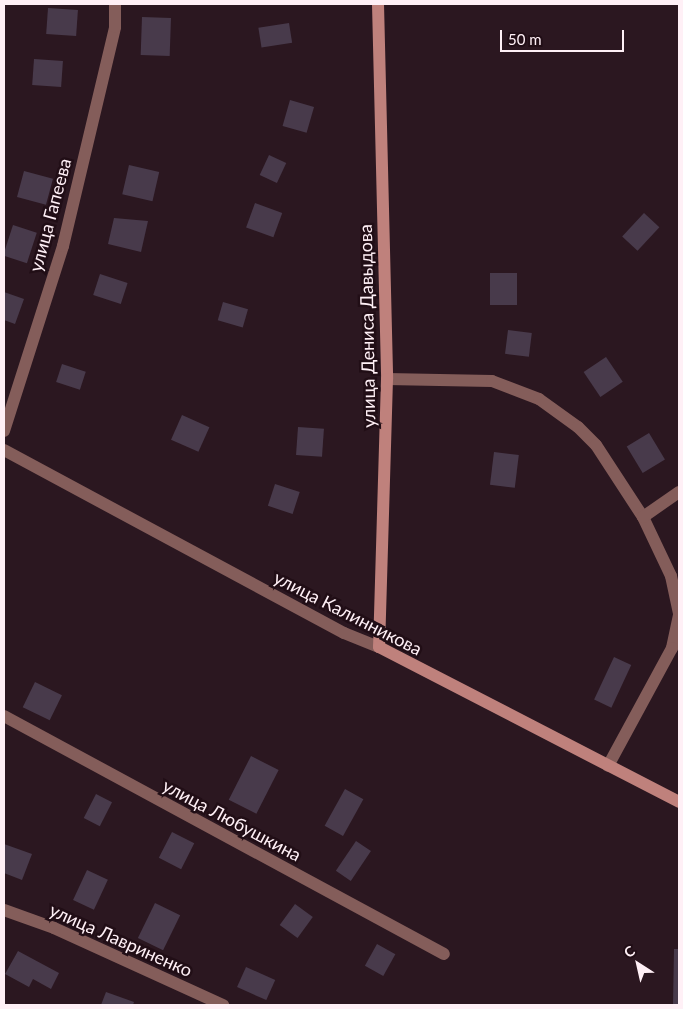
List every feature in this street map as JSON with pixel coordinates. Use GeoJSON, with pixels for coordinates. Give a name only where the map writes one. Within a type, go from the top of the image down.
{"type":"FeatureCollection","features":[{"type":"Feature","properties":{"kind":"main road","name":"улица Дениса Давыдова"},"geometry":{"type":"LineString","coordinates":[[378,4],[387,379],[379,647]]}},
{"type":"Feature","properties":{"kind":"main road","name":"улица Калинникова"},"geometry":{"type":"LineString","coordinates":[[379,647],[679,802]]}},
{"type":"Feature","properties":{"kind":"street","name":"улица Гапеева"},"geometry":{"type":"LineString","coordinates":[[4,431],[63,246],[115,27],[115,4]]}},
{"type":"Feature","properties":{"kind":"street"},"geometry":{"type":"LineString","coordinates":[[387,379],[492,381],[539,399],[578,427],[596,445],[643,517],[670,576],[679,615],[672,648],[608,766]]}},
{"type":"Feature","properties":{"kind":"street","name":"улица Калинникова"},"geometry":{"type":"LineString","coordinates":[[4,450],[344,632],[379,647]]}},
{"type":"Feature","properties":{"kind":"street"},"geometry":{"type":"LineString","coordinates":[[643,517],[679,492]]}},
{"type":"Feature","properties":{"kind":"street","name":"улица Любушкина"},"geometry":{"type":"LineString","coordinates":[[4,716],[444,954]]}},
{"type":"Feature","properties":{"kind":"street","name":"улица Лавриненко"},"geometry":{"type":"LineString","coordinates":[[4,910],[54,928],[222,1005]]}},
{"type":"Feature","properties":{"kind":"building"},"geometry":{"type":"Polygon","coordinates":[[[48,8],[78,10],[76,36],[46,34],[48,8]]]}},
{"type":"Feature","properties":{"kind":"building"},"geometry":{"type":"Polygon","coordinates":[[[142,17],[171,18],[170,56],[141,55],[142,17]]]}},
{"type":"Feature","properties":{"kind":"building"},"geometry":{"type":"Polygon","coordinates":[[[289,23],[292,43],[262,48],[258,28],[289,23]]]}},
{"type":"Feature","properties":{"kind":"building"},"geometry":{"type":"Polygon","coordinates":[[[34,59],[63,61],[61,87],[32,85],[34,59]]]}},
{"type":"Feature","properties":{"kind":"building"},"geometry":{"type":"Polygon","coordinates":[[[290,100],[314,107],[307,133],[283,126],[290,100]]]}},
{"type":"Feature","properties":{"kind":"building"},"geometry":{"type":"Polygon","coordinates":[[[269,155],[286,163],[277,183],[260,175],[269,155]]]}},
{"type":"Feature","properties":{"kind":"building"},"geometry":{"type":"Polygon","coordinates":[[[129,165],[159,172],[152,201],[122,194],[129,165]]]}},
{"type":"Feature","properties":{"kind":"building"},"geometry":{"type":"Polygon","coordinates":[[[24,171],[53,179],[46,205],[17,197],[24,171]]]}},
{"type":"Feature","properties":{"kind":"building"},"geometry":{"type":"Polygon","coordinates":[[[255,203],[282,213],[273,237],[246,227],[255,203]]]}},
{"type":"Feature","properties":{"kind":"building"},"geometry":{"type":"Polygon","coordinates":[[[644,213],[659,227],[638,251],[622,236],[644,213]]]}},
{"type":"Feature","properties":{"kind":"building"},"geometry":{"type":"Polygon","coordinates":[[[114,218],[148,221],[141,252],[108,244],[114,218]]]}},
{"type":"Feature","properties":{"kind":"building"},"geometry":{"type":"Polygon","coordinates":[[[13,225],[37,233],[27,263],[4,256],[13,225]]]}},
{"type":"Feature","properties":{"kind":"building"},"geometry":{"type":"Polygon","coordinates":[[[490,273],[517,273],[517,305],[490,305],[490,273]]]}},
{"type":"Feature","properties":{"kind":"building"},"geometry":{"type":"Polygon","coordinates":[[[100,274],[128,283],[121,304],[93,295],[100,274]]]}},
{"type":"Feature","properties":{"kind":"building"},"geometry":{"type":"Polygon","coordinates":[[[4,292],[24,299],[15,324],[4,320],[4,292]]]}},
{"type":"Feature","properties":{"kind":"building"},"geometry":{"type":"Polygon","coordinates":[[[223,302],[248,309],[243,327],[218,320],[223,302]]]}},
{"type":"Feature","properties":{"kind":"building"},"geometry":{"type":"Polygon","coordinates":[[[508,330],[532,333],[529,357],[505,354],[508,330]]]}},
{"type":"Feature","properties":{"kind":"building"},"geometry":{"type":"Polygon","coordinates":[[[606,357],[623,382],[600,397],[584,372],[606,357]]]}},
{"type":"Feature","properties":{"kind":"building"},"geometry":{"type":"Polygon","coordinates":[[[62,364],[86,372],[80,390],[56,382],[62,364]]]}},
{"type":"Feature","properties":{"kind":"building"},"geometry":{"type":"Polygon","coordinates":[[[182,415],[209,427],[198,452],[171,440],[182,415]]]}},
{"type":"Feature","properties":{"kind":"building"},"geometry":{"type":"Polygon","coordinates":[[[298,427],[324,429],[322,457],[296,455],[298,427]]]}},
{"type":"Feature","properties":{"kind":"building"},"geometry":{"type":"Polygon","coordinates":[[[649,433],[665,460],[643,473],[627,446],[649,433]]]}},
{"type":"Feature","properties":{"kind":"building"},"geometry":{"type":"Polygon","coordinates":[[[494,452],[519,455],[515,488],[490,485],[494,452]]]}},
{"type":"Feature","properties":{"kind":"building"},"geometry":{"type":"Polygon","coordinates":[[[275,484],[300,492],[293,514],[268,506],[275,484]]]}},
{"type":"Feature","properties":{"kind":"building"},"geometry":{"type":"Polygon","coordinates":[[[614,657],[631,665],[611,708],[594,700],[614,657]]]}},
{"type":"Feature","properties":{"kind":"building"},"geometry":{"type":"Polygon","coordinates":[[[35,682],[62,695],[50,720],[23,707],[35,682]]]}},
{"type":"Feature","properties":{"kind":"building"},"geometry":{"type":"Polygon","coordinates":[[[251,756],[279,770],[256,814],[229,800],[251,756]]]}},
{"type":"Feature","properties":{"kind":"building"},"geometry":{"type":"Polygon","coordinates":[[[345,789],[363,799],[343,836],[325,826],[345,789]]]}},
{"type":"Feature","properties":{"kind":"building"},"geometry":{"type":"Polygon","coordinates":[[[96,794],[112,802],[100,826],[84,818],[96,794]]]}},
{"type":"Feature","properties":{"kind":"building"},"geometry":{"type":"Polygon","coordinates":[[[172,832],[194,843],[181,869],[159,858],[172,832]]]}},
{"type":"Feature","properties":{"kind":"building"},"geometry":{"type":"Polygon","coordinates":[[[356,841],[371,851],[351,881],[336,871],[356,841]]]}},
{"type":"Feature","properties":{"kind":"building"},"geometry":{"type":"Polygon","coordinates":[[[4,844],[32,854],[22,880],[4,873],[4,844]]]}},
{"type":"Feature","properties":{"kind":"building"},"geometry":{"type":"Polygon","coordinates":[[[87,870],[108,880],[94,910],[73,900],[87,870]]]}},
{"type":"Feature","properties":{"kind":"building"},"geometry":{"type":"Polygon","coordinates":[[[155,903],[180,915],[163,950],[138,938],[155,903]]]}},
{"type":"Feature","properties":{"kind":"building"},"geometry":{"type":"Polygon","coordinates":[[[295,904],[313,917],[298,938],[280,925],[295,904]]]}},
{"type":"Feature","properties":{"kind":"building"},"geometry":{"type":"Polygon","coordinates":[[[377,944],[395,954],[383,976],[365,966],[377,944]]]}},
{"type":"Feature","properties":{"kind":"building"},"geometry":{"type":"Polygon","coordinates":[[[674,949],[679,949],[679,1005],[673,1005],[674,949]]]}},
{"type":"Feature","properties":{"kind":"building"},"geometry":{"type":"Polygon","coordinates":[[[18,951],[59,973],[51,989],[33,979],[29,987],[5,974],[18,951]]]}},
{"type":"Feature","properties":{"kind":"building"},"geometry":{"type":"Polygon","coordinates":[[[246,967],[275,980],[266,1000],[237,987],[246,967]]]}},
{"type":"Feature","properties":{"kind":"building"},"geometry":{"type":"Polygon","coordinates":[[[106,992],[134,1002],[133,1005],[101,1005],[106,992]]]}}]}
